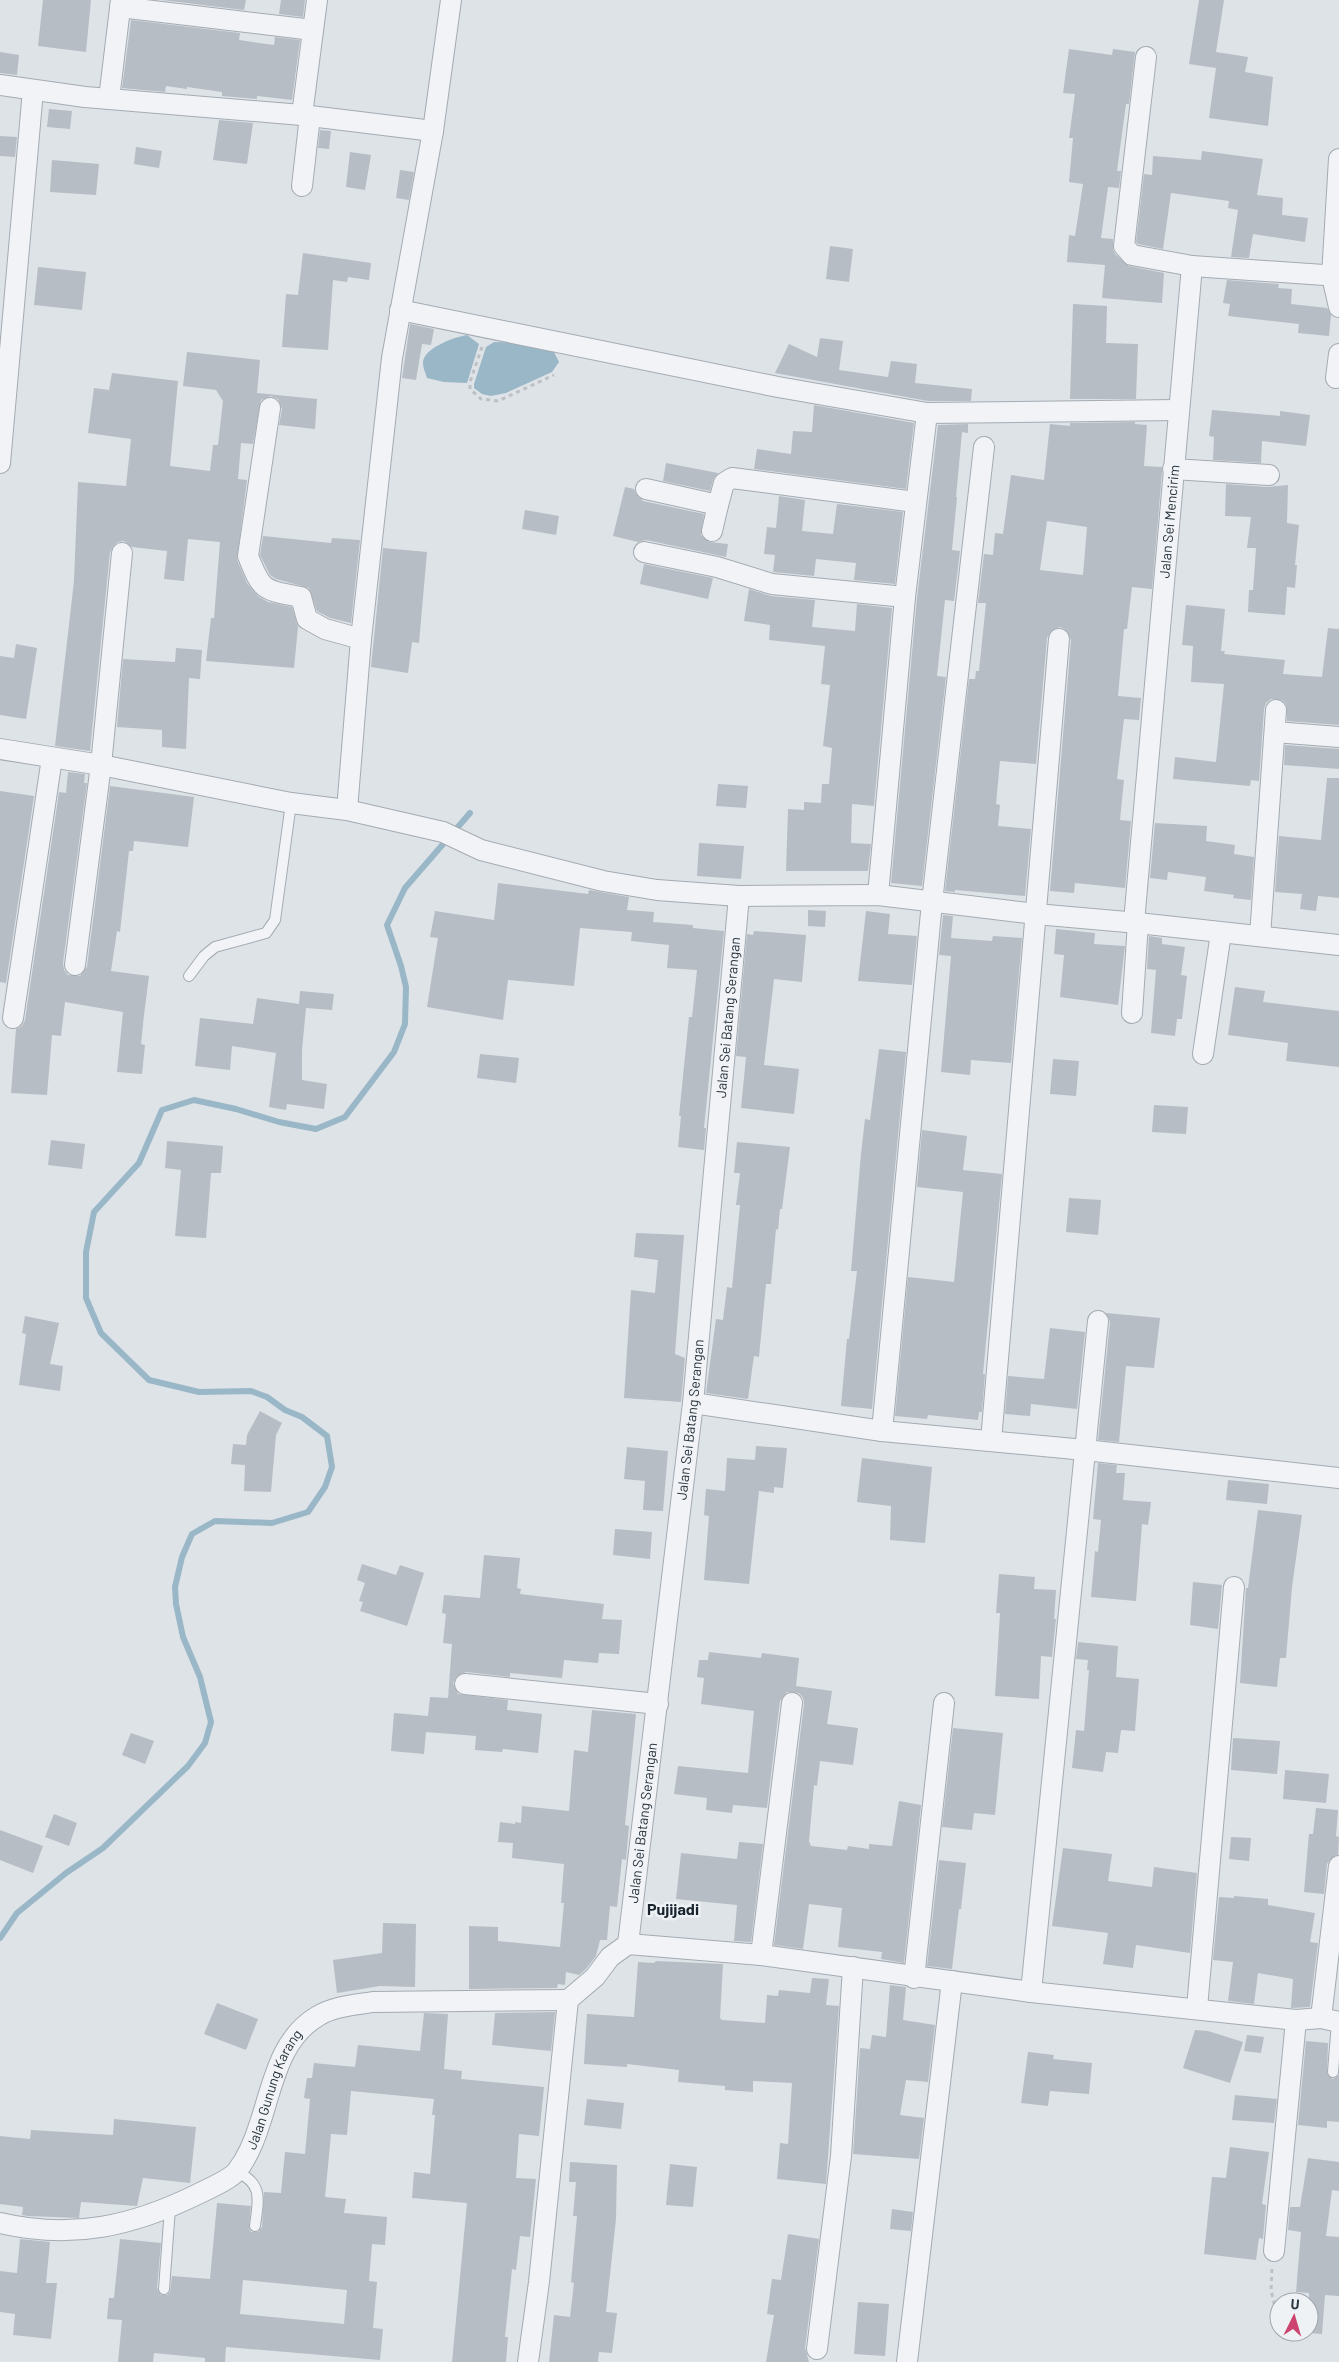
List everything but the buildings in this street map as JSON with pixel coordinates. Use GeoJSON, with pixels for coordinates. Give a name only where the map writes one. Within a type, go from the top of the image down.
{"type":"FeatureCollection","features":[{"type":"Feature","properties":{"kind":"street"},"geometry":{"type":"LineString","coordinates":[[302,186],[306,116],[317,0]]}},
{"type":"Feature","properties":{"kind":"street"},"geometry":{"type":"LineString","coordinates":[[347,810],[361,639],[392,358],[433,131],[451,0]]}},
{"type":"Feature","properties":{"kind":"street"},"geometry":{"type":"LineString","coordinates":[[109,99],[121,4],[313,30]]}},
{"type":"Feature","properties":{"kind":"street"},"geometry":{"type":"LineString","coordinates":[[1146,57],[1124,246],[1132,255],[1192,266],[1335,276]]}},
{"type":"Feature","properties":{"kind":"street"},"geometry":{"type":"LineString","coordinates":[[0,85],[109,99],[306,116],[433,131]]}},
{"type":"Feature","properties":{"kind":"street"},"geometry":{"type":"LineString","coordinates":[[0,463],[33,90]]}},
{"type":"Feature","properties":{"kind":"street"},"geometry":{"type":"LineString","coordinates":[[1339,159],[1335,276],[1339,307]]}},
{"type":"Feature","properties":{"kind":"street","name":"Jalan Sei Mencirim"},"geometry":{"type":"LineString","coordinates":[[1132,1013],[1136,923],[1178,410],[1192,266]]}},
{"type":"Feature","properties":{"kind":"street"},"geometry":{"type":"LineString","coordinates":[[400,310],[778,387],[927,413],[985,414],[1178,410]]}},
{"type":"Feature","properties":{"kind":"street"},"geometry":{"type":"LineString","coordinates":[[1336,378],[1339,354]]}},
{"type":"Feature","properties":{"kind":"street"},"geometry":{"type":"LineString","coordinates":[[270,408],[248,556],[256,579],[267,590],[301,597],[307,619],[325,629],[361,639]]}},
{"type":"Feature","properties":{"kind":"street"},"geometry":{"type":"LineString","coordinates":[[878,895],[905,597],[927,413]]}},
{"type":"Feature","properties":{"kind":"street"},"geometry":{"type":"LineString","coordinates":[[882,1430],[932,902],[984,447]]}},
{"type":"Feature","properties":{"kind":"street"},"geometry":{"type":"LineString","coordinates":[[1173,470],[1269,475]]}},
{"type":"Feature","properties":{"kind":"street"},"geometry":{"type":"LineString","coordinates":[[712,531],[724,483],[732,478],[915,502]]}},
{"type":"Feature","properties":{"kind":"street"},"geometry":{"type":"LineString","coordinates":[[646,489],[718,505]]}},
{"type":"Feature","properties":{"kind":"street"},"geometry":{"type":"LineString","coordinates":[[644,552],[717,568],[772,584],[905,597]]}},
{"type":"Feature","properties":{"kind":"street"},"geometry":{"type":"LineString","coordinates":[[76,965],[102,765],[122,553]]}},
{"type":"Feature","properties":{"kind":"street"},"geometry":{"type":"LineString","coordinates":[[991,1441],[1059,639]]}},
{"type":"Feature","properties":{"kind":"street"},"geometry":{"type":"LineString","coordinates":[[1260,936],[1276,710]]}},
{"type":"Feature","properties":{"kind":"street"},"geometry":{"type":"LineString","coordinates":[[1275,732],[1339,737]]}},
{"type":"Feature","properties":{"kind":"street"},"geometry":{"type":"LineString","coordinates":[[0,749],[102,765],[291,803],[347,810],[443,832],[481,850],[603,881],[657,890],[739,896],[878,895],[1036,914],[1339,945]]}},
{"type":"Feature","properties":{"kind":"street"},"geometry":{"type":"LineString","coordinates":[[13,1018],[52,758]]}},
{"type":"Feature","properties":{"kind":"street","name":"Jalan Sei Batang Serangan"},"geometry":{"type":"LineString","coordinates":[[628,1944],[693,1403],[739,896]]}},
{"type":"Feature","properties":{"kind":"street"},"geometry":{"type":"LineString","coordinates":[[1203,1054],[1221,933]]}},
{"type":"Feature","properties":{"kind":"street"},"geometry":{"type":"LineString","coordinates":[[1031,1992],[1098,1321]]}},
{"type":"Feature","properties":{"kind":"street"},"geometry":{"type":"LineString","coordinates":[[693,1403],[882,1430],[1339,1478]]}},
{"type":"Feature","properties":{"kind":"street"},"geometry":{"type":"LineString","coordinates":[[1197,2008],[1234,1587]]}},
{"type":"Feature","properties":{"kind":"street"},"geometry":{"type":"LineString","coordinates":[[465,1684],[658,1704]]}},
{"type":"Feature","properties":{"kind":"street"},"geometry":{"type":"LineString","coordinates":[[761,1955],[792,1703]]}},
{"type":"Feature","properties":{"kind":"street"},"geometry":{"type":"LineString","coordinates":[[914,1978],[944,1703]]}},
{"type":"Feature","properties":{"kind":"street"},"geometry":{"type":"LineString","coordinates":[[528,2362],[539,2282],[568,2000],[596,1977],[610,1957],[628,1944],[761,1955],[853,1967],[914,1978],[952,1981],[1031,1992],[1197,2008],[1296,2020],[1332,2021],[1339,1866]]}},
{"type":"Feature","properties":{"kind":"street"},"geometry":{"type":"LineString","coordinates":[[817,2349],[841,2156],[853,1967]]}},
{"type":"Feature","properties":{"kind":"street"},"geometry":{"type":"LineString","coordinates":[[907,2362],[952,1981]]}},
{"type":"Feature","properties":{"kind":"street","name":"Jalan Gunung Karang"},"geometry":{"type":"LineString","coordinates":[[237,2172],[254,2141],[284,2051],[300,2030],[318,2015],[342,2006],[373,2002],[568,2000]]}},
{"type":"Feature","properties":{"kind":"street"},"geometry":{"type":"LineString","coordinates":[[1274,2251],[1296,2020]]}},
{"type":"Feature","properties":{"kind":"street"},"geometry":{"type":"LineString","coordinates":[[0,2223],[47,2231],[86,2230],[123,2224],[170,2208],[237,2172]]}},
{"type":"Feature","properties":{"kind":"lane"},"geometry":{"type":"LineString","coordinates":[[189,976],[204,956],[214,948],[266,932],[275,920],[291,803]]}},
{"type":"Feature","properties":{"kind":"lane"},"geometry":{"type":"LineString","coordinates":[[1332,2021],[1333,2072]]}},
{"type":"Feature","properties":{"kind":"lane"},"geometry":{"type":"LineString","coordinates":[[237,2172],[249,2178],[257,2189],[255,2226]]}},
{"type":"Feature","properties":{"kind":"lane"},"geometry":{"type":"LineString","coordinates":[[164,2289],[170,2208]]}},
{"type":"Feature","properties":{"kind":"path"},"geometry":{"type":"LineString","coordinates":[[490,328],[470,382],[470,389],[475,395],[488,401],[498,401],[554,375]]}},
{"type":"Feature","properties":{"kind":"path"},"geometry":{"type":"LineString","coordinates":[[1271,2292],[1274,2251]]}},
{"type":"Feature","properties":{"kind":"water"},"geometry":{"type":"Polygon","coordinates":[[[467,335],[479,344],[467,383],[444,382],[427,378],[423,363],[428,353],[440,344],[467,335]]]}},
{"type":"Feature","properties":{"kind":"water"},"geometry":{"type":"Polygon","coordinates":[[[494,342],[530,343],[551,346],[559,362],[552,372],[506,393],[491,396],[482,394],[474,388],[474,384],[486,347],[494,342]]]}},
{"type":"Feature","properties":{"kind":"waterway"},"geometry":{"type":"LineString","coordinates":[[0,1938],[17,1913],[66,1873],[103,1848],[188,1766],[205,1743],[211,1722],[200,1677],[183,1637],[176,1604],[175,1587],[182,1557],[192,1534],[215,1521],[272,1523],[308,1512],[325,1487],[332,1467],[327,1436],[302,1417],[285,1410],[267,1397],[251,1391],[199,1392],[149,1380],[101,1333],[86,1298],[86,1252],[94,1212],[139,1163],[162,1110],[194,1100],[236,1109],[279,1122],[316,1129],[345,1117],[394,1052],[405,1024],[406,987],[387,925],[405,888],[470,813]]}},
{"type":"Feature","properties":{"kind":"district","name":"Pujijadi"},"geometry":{"type":"Point","coordinates":[673,1909]}}]}
